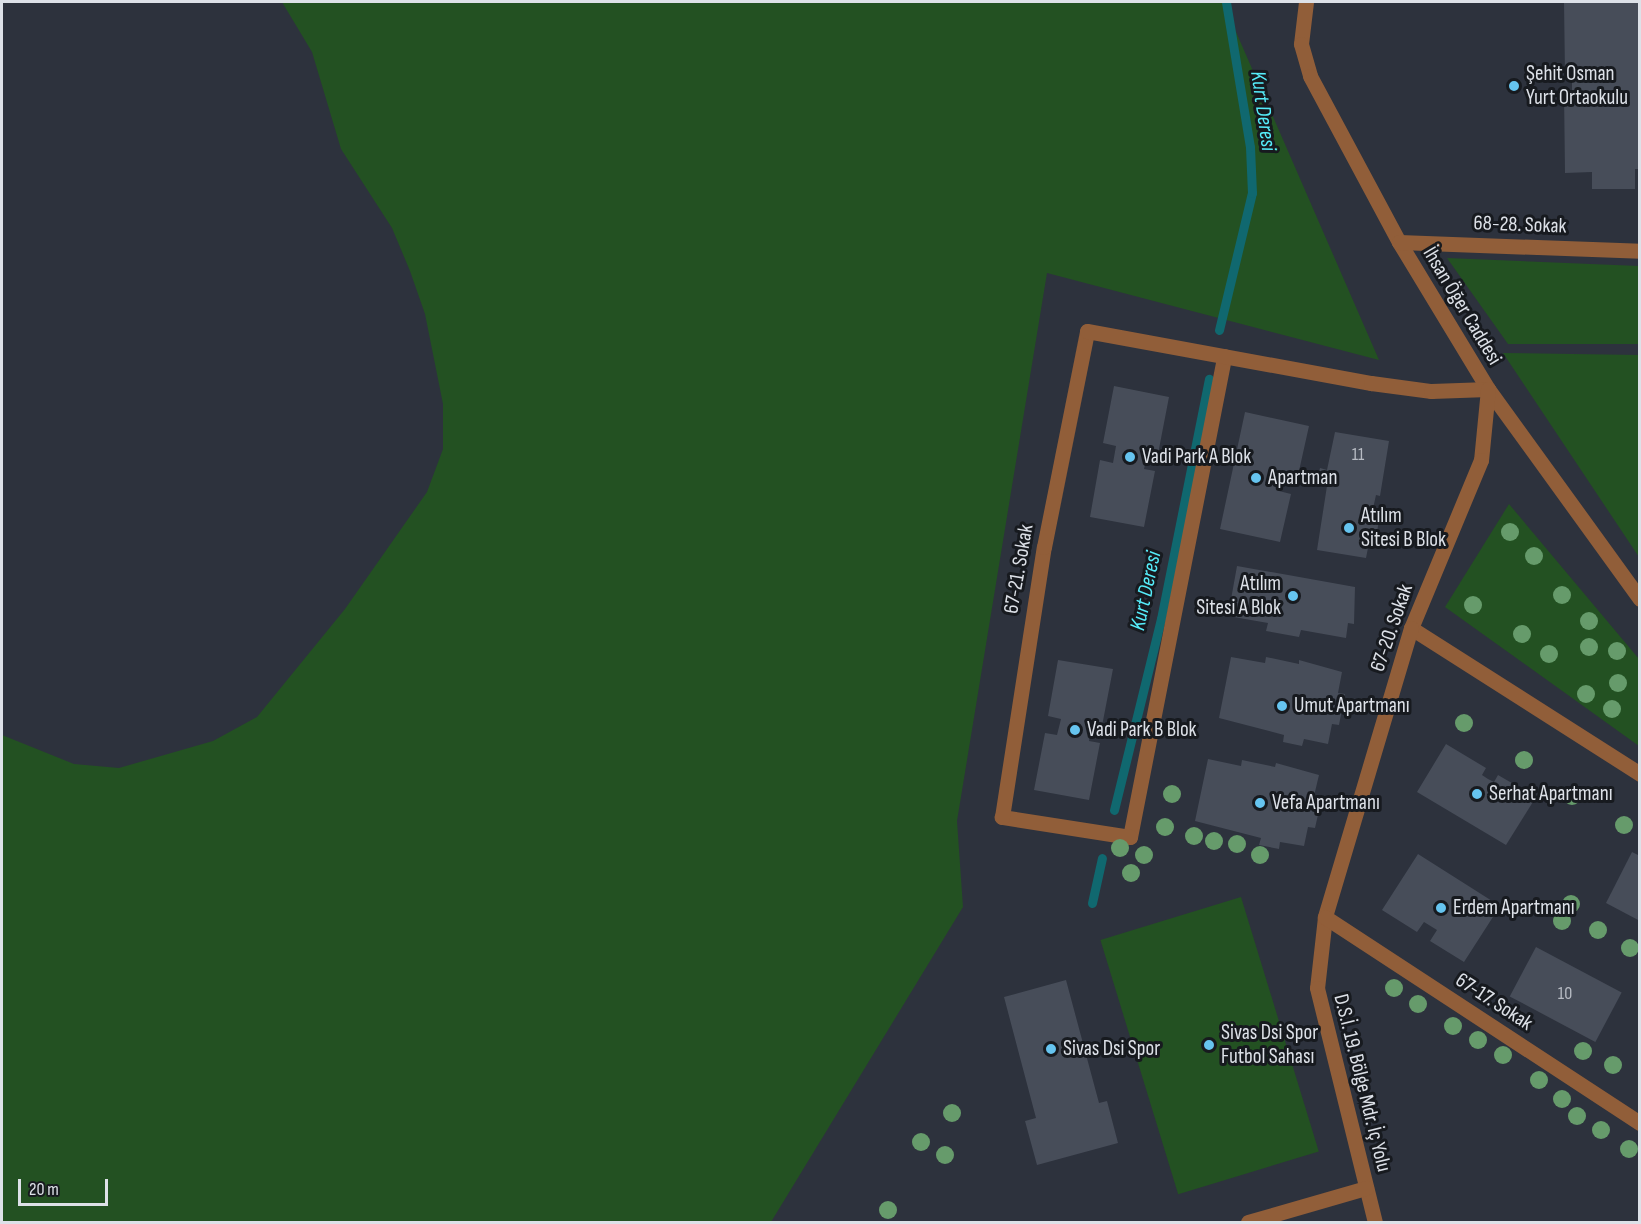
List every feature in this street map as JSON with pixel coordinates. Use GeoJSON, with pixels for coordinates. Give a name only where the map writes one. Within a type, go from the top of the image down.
{"type":"FeatureCollection","features":[{"type":"Feature","properties":{"kind":"street","name":"İhsan Öğer Caddesi"},"geometry":{"type":"LineString","coordinates":[[1299,4],[1301,44],[1310,76],[1398,242],[1488,389],[1640,599]]}},
{"type":"Feature","properties":{"kind":"street","name":"68-28. Sokak"},"geometry":{"type":"LineString","coordinates":[[1398,242],[1640,251]]}},
{"type":"Feature","properties":{"kind":"street","name":"67-21. Sokak"},"geometry":{"type":"LineString","coordinates":[[1087,331],[1224,356],[1130,837],[1002,817],[1044,547],[1087,331]]}},
{"type":"Feature","properties":{"kind":"street"},"geometry":{"type":"LineString","coordinates":[[1224,356],[1431,391],[1488,389]]}},
{"type":"Feature","properties":{"kind":"street","name":"67-20. Sokak"},"geometry":{"type":"LineString","coordinates":[[1325,917],[1411,628],[1481,460],[1488,389]]}},
{"type":"Feature","properties":{"kind":"street"},"geometry":{"type":"LineString","coordinates":[[1411,628],[1640,774]]}},
{"type":"Feature","properties":{"kind":"street","name":"67-17. Sokak"},"geometry":{"type":"LineString","coordinates":[[1325,917],[1640,1123]]}},
{"type":"Feature","properties":{"kind":"street","name":"D.S.İ. 19. Bölge Mdr. İç Yolu"},"geometry":{"type":"LineString","coordinates":[[1325,917],[1317,988],[1375,1222]]}},
{"type":"Feature","properties":{"kind":"street"},"geometry":{"type":"LineString","coordinates":[[1248,1222],[1366,1188]]}},
{"type":"Feature","properties":{"kind":"green space"},"geometry":{"type":"Polygon","coordinates":[[[282,2],[1223,2],[1379,360],[1047,273],[957,821],[963,907],[771,1222],[2,1222],[2,735],[74,764],[119,768],[213,741],[257,717],[345,609],[427,492],[443,449],[443,404],[425,314],[410,271],[392,228],[341,149],[312,52],[282,2]]]}},
{"type":"Feature","properties":{"kind":"green space"},"geometry":{"type":"Polygon","coordinates":[[[1447,258],[1639,266],[1639,344],[1508,344],[1447,258]]]}},
{"type":"Feature","properties":{"kind":"green space"},"geometry":{"type":"Polygon","coordinates":[[[1503,353],[1639,355],[1639,557],[1503,353]]]}},
{"type":"Feature","properties":{"kind":"green space"},"geometry":{"type":"Polygon","coordinates":[[[1509,504],[1639,659],[1639,746],[1445,607],[1509,504]]]}},
{"type":"Feature","properties":{"kind":"green space","name":"Sivas Dsi Spor Futbol Sahası"},"geometry":{"type":"Polygon","coordinates":[[[1241,897],[1319,1151],[1178,1194],[1100,940],[1241,897]]]}},
{"type":"Feature","properties":{"kind":"building","name":"Şehit Osman Yurt Ortaokulu"},"geometry":{"type":"Polygon","coordinates":[[[1564,2],[1640,2],[1640,169],[1635,169],[1635,189],[1592,189],[1592,172],[1565,173],[1564,92],[1572,92],[1572,75],[1565,75],[1564,2]]]}},
{"type":"Feature","properties":{"kind":"building","name":"Vadi Park A Blok"},"geometry":{"type":"Polygon","coordinates":[[[1114,386],[1169,397],[1158,454],[1148,452],[1144,469],[1155,471],[1144,527],[1090,517],[1100,460],[1113,463],[1116,446],[1103,443],[1114,386]]]}},
{"type":"Feature","properties":{"kind":"building","name":"Apartman"},"geometry":{"type":"Polygon","coordinates":[[[1245,412],[1309,426],[1297,480],[1282,476],[1279,491],[1291,494],[1280,542],[1220,529],[1245,412]]]}},
{"type":"Feature","properties":{"kind":"building"},"geometry":{"type":"Polygon","coordinates":[[[1335,432],[1389,441],[1380,496],[1376,495],[1372,513],[1380,514],[1375,544],[1369,543],[1366,558],[1317,550],[1327,486],[1316,484],[1320,468],[1327,470],[1335,432]]]}},
{"type":"Feature","properties":{"kind":"building","name":"Atılım Sitesi A Blok"},"geometry":{"type":"Polygon","coordinates":[[[1237,566],[1355,587],[1354,624],[1348,623],[1346,638],[1301,630],[1299,637],[1266,631],[1268,623],[1228,616],[1237,566]]]}},
{"type":"Feature","properties":{"kind":"building","name":"Umut Apartmanı"},"geometry":{"type":"Polygon","coordinates":[[[1231,657],[1265,663],[1266,657],[1299,664],[1299,660],[1342,672],[1338,693],[1345,694],[1339,725],[1332,724],[1328,744],[1304,739],[1302,746],[1283,742],[1284,735],[1219,718],[1231,657]]]}},
{"type":"Feature","properties":{"kind":"building","name":"Vadi Park B Blok"},"geometry":{"type":"Polygon","coordinates":[[[1058,660],[1113,669],[1102,726],[1092,725],[1089,741],[1100,743],[1089,800],[1034,790],[1045,733],[1057,735],[1061,719],[1048,716],[1058,660]]]}},
{"type":"Feature","properties":{"kind":"building","name":"Serhat Apartmanı"},"geometry":{"type":"Polygon","coordinates":[[[1446,744],[1486,768],[1482,775],[1488,779],[1494,782],[1498,775],[1536,797],[1506,845],[1417,792],[1446,744]]]}},
{"type":"Feature","properties":{"kind":"building","name":"Vefa Apartmanı"},"geometry":{"type":"Polygon","coordinates":[[[1208,759],[1241,766],[1242,760],[1275,767],[1276,763],[1319,775],[1314,796],[1322,797],[1315,828],[1308,827],[1304,846],[1280,842],[1279,849],[1259,845],[1261,838],[1195,821],[1208,759]]]}},
{"type":"Feature","properties":{"kind":"building"},"geometry":{"type":"Polygon","coordinates":[[[1632,852],[1640,856],[1640,921],[1606,903],[1632,852]]]}},
{"type":"Feature","properties":{"kind":"building","name":"Erdem Apartmanı"},"geometry":{"type":"Polygon","coordinates":[[[1418,854],[1500,906],[1464,962],[1430,941],[1437,930],[1424,922],[1417,932],[1382,910],[1418,854]]]}},
{"type":"Feature","properties":{"kind":"building"},"geometry":{"type":"Polygon","coordinates":[[[1536,947],[1622,993],[1595,1042],[1510,996],[1536,947]]]}},
{"type":"Feature","properties":{"kind":"building","name":"Sivas Dsi Spor"},"geometry":{"type":"Polygon","coordinates":[[[1066,980],[1099,1103],[1107,1101],[1118,1143],[1037,1165],[1025,1121],[1036,1118],[1004,997],[1066,980]]]}},
{"type":"Feature","properties":{"kind":"waterway","name":"Kurt Deresi"},"geometry":{"type":"LineString","coordinates":[[1219,330],[1252,193],[1250,147],[1226,2]]}},
{"type":"Feature","properties":{"kind":"waterway","name":"Kurt Deresi"},"geometry":{"type":"LineString","coordinates":[[1114,810],[1161,619],[1209,379]]}},
{"type":"Feature","properties":{"kind":"waterway","name":"Kurt Deresi"},"geometry":{"type":"LineString","coordinates":[[1092,903],[1102,858]]}},
{"type":"Feature","properties":{"kind":"place","name":"Şehit Osman Yurt Ortaokulu"},"geometry":{"type":"Point","coordinates":[1514,86]}},
{"type":"Feature","properties":{"kind":"place","name":"Vadi Park A Blok"},"geometry":{"type":"Point","coordinates":[1130,457]}},
{"type":"Feature","properties":{"kind":"place","name":"Apartman"},"geometry":{"type":"Point","coordinates":[1256,478]}},
{"type":"Feature","properties":{"kind":"place","name":"Atılım Sitesi B Blok"},"geometry":{"type":"Point","coordinates":[1349,528]}},
{"type":"Feature","properties":{"kind":"place","name":"Atılım Sitesi A Blok"},"geometry":{"type":"Point","coordinates":[1293,596]}},
{"type":"Feature","properties":{"kind":"place","name":"Umut Apartmanı"},"geometry":{"type":"Point","coordinates":[1282,706]}},
{"type":"Feature","properties":{"kind":"place","name":"Vadi Park B Blok"},"geometry":{"type":"Point","coordinates":[1075,730]}},
{"type":"Feature","properties":{"kind":"place","name":"Serhat Apartmanı"},"geometry":{"type":"Point","coordinates":[1477,794]}},
{"type":"Feature","properties":{"kind":"place","name":"Vefa Apartmanı"},"geometry":{"type":"Point","coordinates":[1260,803]}},
{"type":"Feature","properties":{"kind":"place","name":"Erdem Apartmanı"},"geometry":{"type":"Point","coordinates":[1441,908]}},
{"type":"Feature","properties":{"kind":"place","name":"Sivas Dsi Spor Futbol Sahası"},"geometry":{"type":"Point","coordinates":[1209,1045]}},
{"type":"Feature","properties":{"kind":"place","name":"Sivas Dsi Spor"},"geometry":{"type":"Point","coordinates":[1051,1049]}}]}
